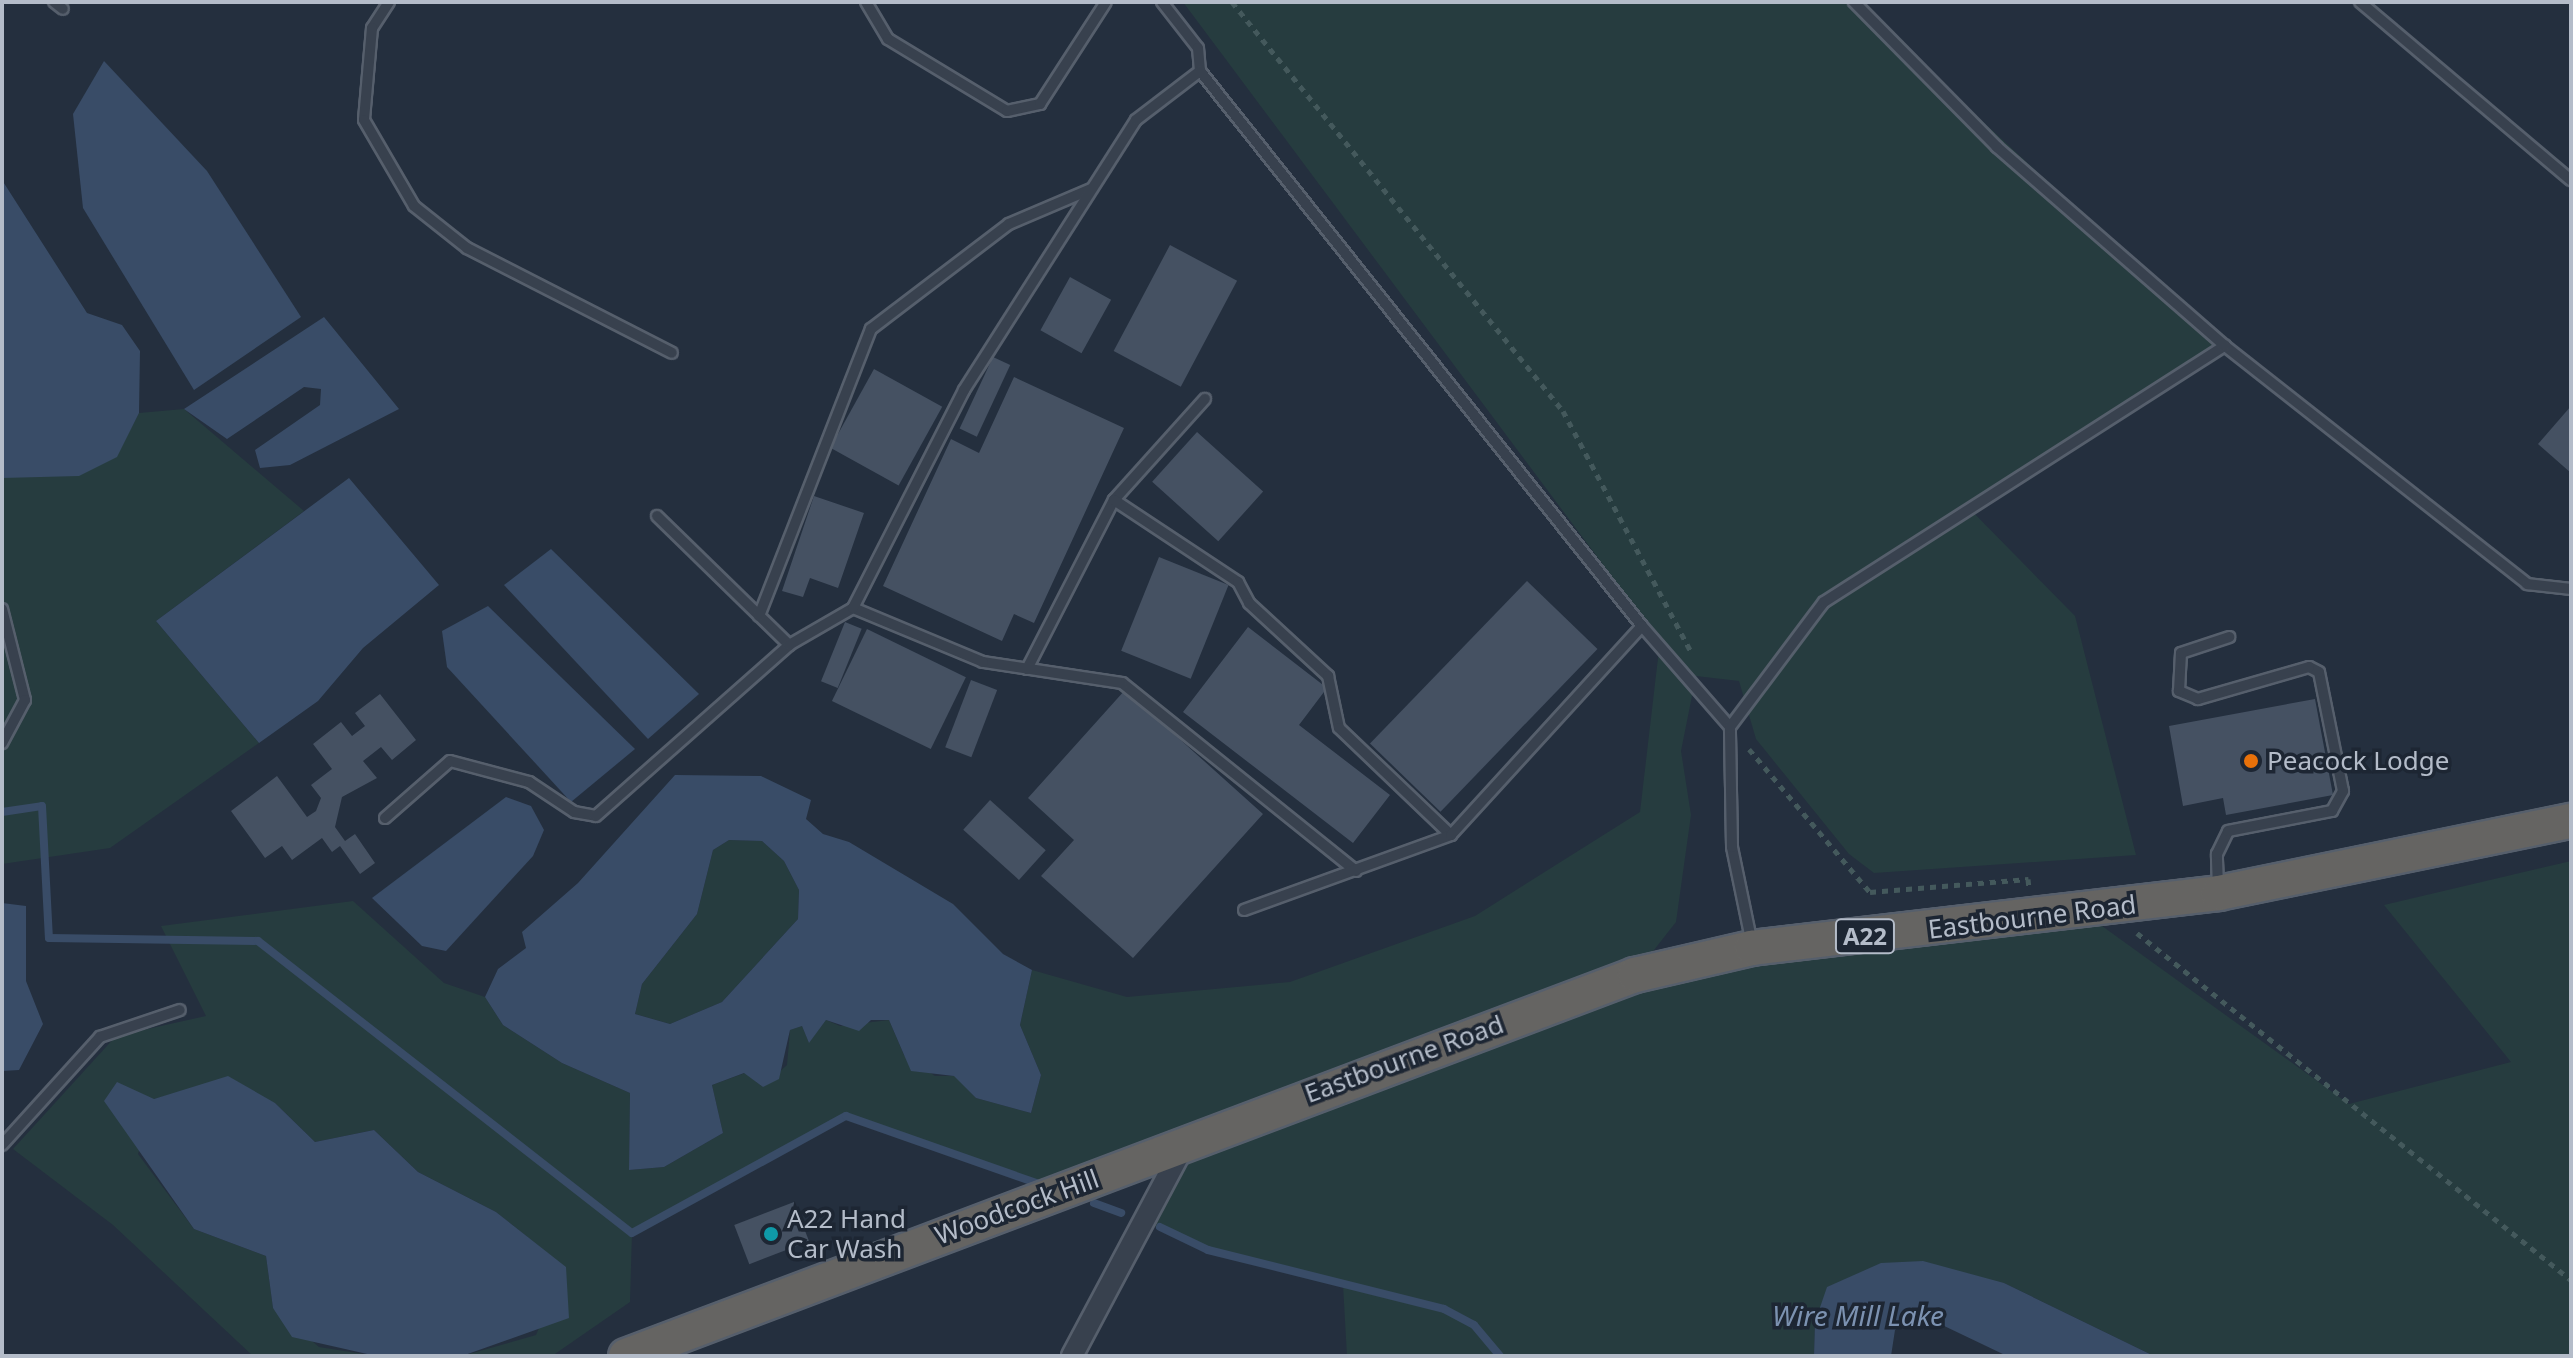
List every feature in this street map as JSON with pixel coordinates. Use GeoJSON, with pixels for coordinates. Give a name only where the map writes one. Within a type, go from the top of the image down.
{"type":"FeatureCollection","features":[{"type":"Feature","properties":{"kind":"highway","name":"Eastbourne Road"},"geometry":{"type":"LineString","coordinates":[[1184,1145],[1635,975],[1752,948],[2107,909],[2219,893],[2571,821]]}},
{"type":"Feature","properties":{"kind":"highway","name":"Woodcock Hill"},"geometry":{"type":"LineString","coordinates":[[626,1356],[1184,1145]]}},
{"type":"Feature","properties":{"kind":"street"},"geometry":{"type":"LineString","coordinates":[[1072,1356],[1184,1145]]}},
{"type":"Feature","properties":{"kind":"lane"},"geometry":{"type":"LineString","coordinates":[[389,2],[372,28],[364,120],[414,206],[467,248],[672,353]]}},
{"type":"Feature","properties":{"kind":"lane"},"geometry":{"type":"LineString","coordinates":[[866,2],[888,39],[1007,111],[1040,104],[1106,2]]}},
{"type":"Feature","properties":{"kind":"lane"},"geometry":{"type":"LineString","coordinates":[[1162,2],[1198,48],[1200,71],[1642,626],[1730,727]]}},
{"type":"Feature","properties":{"kind":"lane"},"geometry":{"type":"LineString","coordinates":[[1854,2],[1997,147],[2225,346],[2527,584],[2571,589]]}},
{"type":"Feature","properties":{"kind":"lane"},"geometry":{"type":"LineString","coordinates":[[2360,2],[2571,180]]}},
{"type":"Feature","properties":{"kind":"lane"},"geometry":{"type":"LineString","coordinates":[[385,818],[450,761],[529,782],[574,812],[596,816],[789,645],[853,608],[964,390],[1136,120],[1200,71]]}},
{"type":"Feature","properties":{"kind":"lane"},"geometry":{"type":"LineString","coordinates":[[759,616],[871,329],[1009,224],[1093,188]]}},
{"type":"Feature","properties":{"kind":"lane"},"geometry":{"type":"LineString","coordinates":[[1752,948],[1732,847],[1730,727],[1824,602],[2225,346]]}},
{"type":"Feature","properties":{"kind":"lane"},"geometry":{"type":"LineString","coordinates":[[1027,669],[1114,500],[1205,399]]}},
{"type":"Feature","properties":{"kind":"lane"},"geometry":{"type":"LineString","coordinates":[[1114,500],[1238,582],[1249,603],[1328,676],[1339,728],[1451,835]]}},
{"type":"Feature","properties":{"kind":"lane"},"geometry":{"type":"LineString","coordinates":[[657,516],[789,645]]}},
{"type":"Feature","properties":{"kind":"lane"},"geometry":{"type":"LineString","coordinates":[[853,608],[983,662],[1122,683],[1356,871]]}},
{"type":"Feature","properties":{"kind":"lane"},"geometry":{"type":"LineString","coordinates":[[2,609],[25,700],[2,743]]}},
{"type":"Feature","properties":{"kind":"lane"},"geometry":{"type":"LineString","coordinates":[[1244,910],[1451,835],[1642,626]]}},
{"type":"Feature","properties":{"kind":"lane"},"geometry":{"type":"LineString","coordinates":[[2219,893],[2217,854],[2228,831],[2332,811],[2343,791],[2319,672],[2309,667],[2198,699],[2179,691],[2181,653],[2229,637]]}},
{"type":"Feature","properties":{"kind":"lane"},"geometry":{"type":"LineString","coordinates":[[2,1145],[100,1037],[180,1010]]}},
{"type":"Feature","properties":{"kind":"path"},"geometry":{"type":"LineString","coordinates":[[1232,2],[1563,411],[1694,658]]}},
{"type":"Feature","properties":{"kind":"path"},"geometry":{"type":"LineString","coordinates":[[1730,727],[1852,870]]}},
{"type":"Feature","properties":{"kind":"path"},"geometry":{"type":"LineString","coordinates":[[2107,909],[2339,1088],[2571,1280]]}},
{"type":"Feature","properties":{"kind":"green space"},"geometry":{"type":"Polygon","coordinates":[[[1183,2],[1854,2],[2225,346],[1966,505],[2075,616],[2136,855],[1874,873],[1849,854],[1756,739],[1739,681],[1696,676],[1681,751],[1691,815],[1676,922],[1636,973],[2084,913],[2349,1104],[2511,1062],[2384,905],[2571,861],[2571,1356],[2154,1356],[2004,1283],[1815,1322],[1814,1356],[1347,1356],[1343,1285],[1208,1250],[1143,1221],[1183,1146],[1045,1186],[846,1116],[632,1233],[630,1302],[552,1356],[462,1356],[536,1335],[565,1267],[496,1212],[418,1172],[374,1130],[315,1142],[275,1103],[191,1090],[154,1099],[138,1154],[194,1229],[266,1256],[273,1308],[319,1347],[376,1356],[253,1356],[113,1225],[13,1149],[116,1036],[206,1016],[161,926],[353,901],[444,983],[485,997],[503,1025],[562,1063],[630,1093],[629,1170],[664,1167],[723,1133],[712,1085],[745,1073],[763,1087],[787,1065],[790,1030],[802,1026],[809,1042],[826,1020],[840,1026],[889,1020],[904,1055],[935,1076],[955,1076],[976,1098],[1031,1113],[1041,1075],[1020,1025],[1032,970],[1127,997],[1290,982],[1475,916],[1640,812],[1660,641],[1183,2]]]}},
{"type":"Feature","properties":{"kind":"green space"},"geometry":{"type":"Polygon","coordinates":[[[184,409],[304,511],[156,621],[259,743],[110,848],[2,864],[2,478],[116,457],[139,413],[184,409]]]}},
{"type":"Feature","properties":{"kind":"green space"},"geometry":{"type":"Polygon","coordinates":[[[729,840],[762,841],[784,861],[799,890],[798,919],[722,1002],[670,1024],[635,1014],[642,984],[697,914],[713,850],[729,840]]]}},
{"type":"Feature","properties":{"kind":"water"},"geometry":{"type":"Polygon","coordinates":[[[104,61],[207,171],[301,317],[194,390],[83,208],[73,114],[104,61]]]}},
{"type":"Feature","properties":{"kind":"water"},"geometry":{"type":"Polygon","coordinates":[[[2,180],[87,313],[122,325],[140,351],[139,413],[117,457],[79,476],[2,478],[2,180]]]}},
{"type":"Feature","properties":{"kind":"water"},"geometry":{"type":"Polygon","coordinates":[[[324,317],[399,409],[290,465],[260,468],[255,450],[320,405],[321,389],[304,387],[227,439],[184,409],[324,317]]]}},
{"type":"Feature","properties":{"kind":"water"},"geometry":{"type":"Polygon","coordinates":[[[349,478],[439,585],[363,648],[318,701],[259,743],[156,621],[349,478]]]}},
{"type":"Feature","properties":{"kind":"water"},"geometry":{"type":"Polygon","coordinates":[[[551,549],[699,694],[648,739],[504,585],[551,549]]]}},
{"type":"Feature","properties":{"kind":"water"},"geometry":{"type":"Polygon","coordinates":[[[488,606],[635,749],[571,802],[447,667],[442,631],[488,606]]]}},
{"type":"Feature","properties":{"kind":"water"},"geometry":{"type":"Polygon","coordinates":[[[675,775],[761,776],[811,800],[806,819],[823,834],[849,842],[953,904],[1003,954],[1032,970],[1020,1025],[1041,1075],[1031,1113],[976,1098],[954,1076],[911,1071],[889,1020],[871,1020],[859,1031],[826,1020],[809,1043],[802,1026],[790,1030],[779,1079],[763,1087],[744,1073],[712,1085],[723,1133],[664,1167],[629,1170],[630,1093],[562,1063],[503,1025],[485,997],[498,969],[526,948],[522,932],[578,883],[675,775]],[[729,840],[713,850],[697,914],[642,984],[635,1014],[670,1024],[722,1002],[798,919],[799,890],[784,861],[762,841],[729,840]]]}},
{"type":"Feature","properties":{"kind":"water"},"geometry":{"type":"Polygon","coordinates":[[[506,797],[531,806],[544,830],[533,856],[446,951],[422,946],[372,898],[506,797]]]}},
{"type":"Feature","properties":{"kind":"water"},"geometry":{"type":"Polygon","coordinates":[[[2,903],[26,906],[26,981],[43,1024],[19,1070],[2,1071],[2,903]]]}},
{"type":"Feature","properties":{"kind":"water"},"geometry":{"type":"Polygon","coordinates":[[[228,1076],[275,1103],[315,1142],[374,1130],[418,1172],[496,1212],[566,1267],[569,1318],[462,1356],[376,1356],[292,1337],[273,1308],[266,1256],[194,1229],[104,1101],[117,1082],[154,1099],[228,1076]]]}},
{"type":"Feature","properties":{"kind":"water","name":"Wire Mill Lake"},"geometry":{"type":"Polygon","coordinates":[[[1923,1261],[2004,1283],[2154,1356],[2007,1356],[1917,1313],[1895,1330],[1891,1356],[1814,1356],[1815,1322],[1827,1287],[1881,1263],[1923,1261]]]}},
{"type":"Feature","properties":{"kind":"building"},"geometry":{"type":"Polygon","coordinates":[[[1170,245],[1237,281],[1181,387],[1114,351],[1170,245]]]}},
{"type":"Feature","properties":{"kind":"building"},"geometry":{"type":"Polygon","coordinates":[[[1070,277],[1111,300],[1082,353],[1040,330],[1070,277]]]}},
{"type":"Feature","properties":{"kind":"building"},"geometry":{"type":"Polygon","coordinates":[[[993,357],[1010,365],[977,437],[960,429],[993,357]]]}},
{"type":"Feature","properties":{"kind":"building"},"geometry":{"type":"Polygon","coordinates":[[[874,369],[942,407],[899,486],[830,448],[874,369]]]}},
{"type":"Feature","properties":{"kind":"building"},"geometry":{"type":"Polygon","coordinates":[[[1014,377],[1124,428],[1034,623],[1014,614],[1002,641],[883,586],[951,439],[979,453],[1014,377]]]}},
{"type":"Feature","properties":{"kind":"building"},"geometry":{"type":"Polygon","coordinates":[[[2571,406],[2571,473],[2538,444],[2571,406]]]}},
{"type":"Feature","properties":{"kind":"building"},"geometry":{"type":"Polygon","coordinates":[[[1197,432],[1263,492],[1218,541],[1152,482],[1197,432]]]}},
{"type":"Feature","properties":{"kind":"building"},"geometry":{"type":"Polygon","coordinates":[[[814,496],[864,513],[838,588],[810,578],[803,597],[782,591],[814,496]]]}},
{"type":"Feature","properties":{"kind":"building"},"geometry":{"type":"Polygon","coordinates":[[[1159,557],[1229,585],[1191,679],[1121,651],[1159,557]]]}},
{"type":"Feature","properties":{"kind":"building"},"geometry":{"type":"Polygon","coordinates":[[[1527,581],[1597,649],[1441,812],[1370,744],[1527,581]]]}},
{"type":"Feature","properties":{"kind":"building"},"geometry":{"type":"Polygon","coordinates":[[[845,622],[862,629],[838,688],[821,681],[845,622]]]}},
{"type":"Feature","properties":{"kind":"building"},"geometry":{"type":"Polygon","coordinates":[[[1248,627],[1327,688],[1299,725],[1390,795],[1353,843],[1183,712],[1248,627]]]}},
{"type":"Feature","properties":{"kind":"building"},"geometry":{"type":"Polygon","coordinates":[[[867,629],[966,677],[931,749],[832,701],[867,629]]]}},
{"type":"Feature","properties":{"kind":"building"},"geometry":{"type":"Polygon","coordinates":[[[971,680],[997,690],[971,757],[945,747],[971,680]]]}},
{"type":"Feature","properties":{"kind":"building"},"geometry":{"type":"Polygon","coordinates":[[[1125,690],[1263,814],[1133,958],[1041,876],[1074,840],[1028,798],[1125,690]]]}},
{"type":"Feature","properties":{"kind":"building"},"geometry":{"type":"Polygon","coordinates":[[[380,694],[416,740],[392,760],[381,747],[363,761],[377,778],[342,797],[335,827],[345,841],[355,834],[375,863],[360,874],[340,846],[332,852],[322,838],[292,860],[282,846],[265,858],[231,811],[277,776],[307,817],[316,811],[321,798],[311,785],[332,769],[313,744],[341,722],[352,736],[365,726],[355,713],[380,694]]]}},
{"type":"Feature","properties":{"kind":"building","name":"Peacock Lodge"},"geometry":{"type":"Polygon","coordinates":[[[2315,699],[2333,795],[2226,815],[2223,798],[2183,806],[2169,726],[2315,699]]]}},
{"type":"Feature","properties":{"kind":"building"},"geometry":{"type":"Polygon","coordinates":[[[990,800],[1046,850],[1019,880],[963,830],[990,800]]]}},
{"type":"Feature","properties":{"kind":"building","name":"A22 Hand Car Wash"},"geometry":{"type":"Polygon","coordinates":[[[794,1202],[809,1241],[749,1264],[734,1225],[794,1202]]]}},
{"type":"Feature","properties":{"kind":"waterway"},"geometry":{"type":"LineString","coordinates":[[2,812],[42,806],[49,938],[258,941],[632,1233],[846,1116],[1045,1186]]}},
{"type":"Feature","properties":{"kind":"waterway"},"geometry":{"type":"LineString","coordinates":[[1094,1203],[1121,1213]]}},
{"type":"Feature","properties":{"kind":"waterway"},"geometry":{"type":"LineString","coordinates":[[1160,1227],[1208,1250],[1444,1309],[1474,1325],[1500,1356]]}},
{"type":"Feature","properties":{"kind":"place","name":"Peacock Lodge"},"geometry":{"type":"Point","coordinates":[2251,761]}},
{"type":"Feature","properties":{"kind":"place","name":"A22 Hand Car Wash"},"geometry":{"type":"Point","coordinates":[771,1234]}}]}
